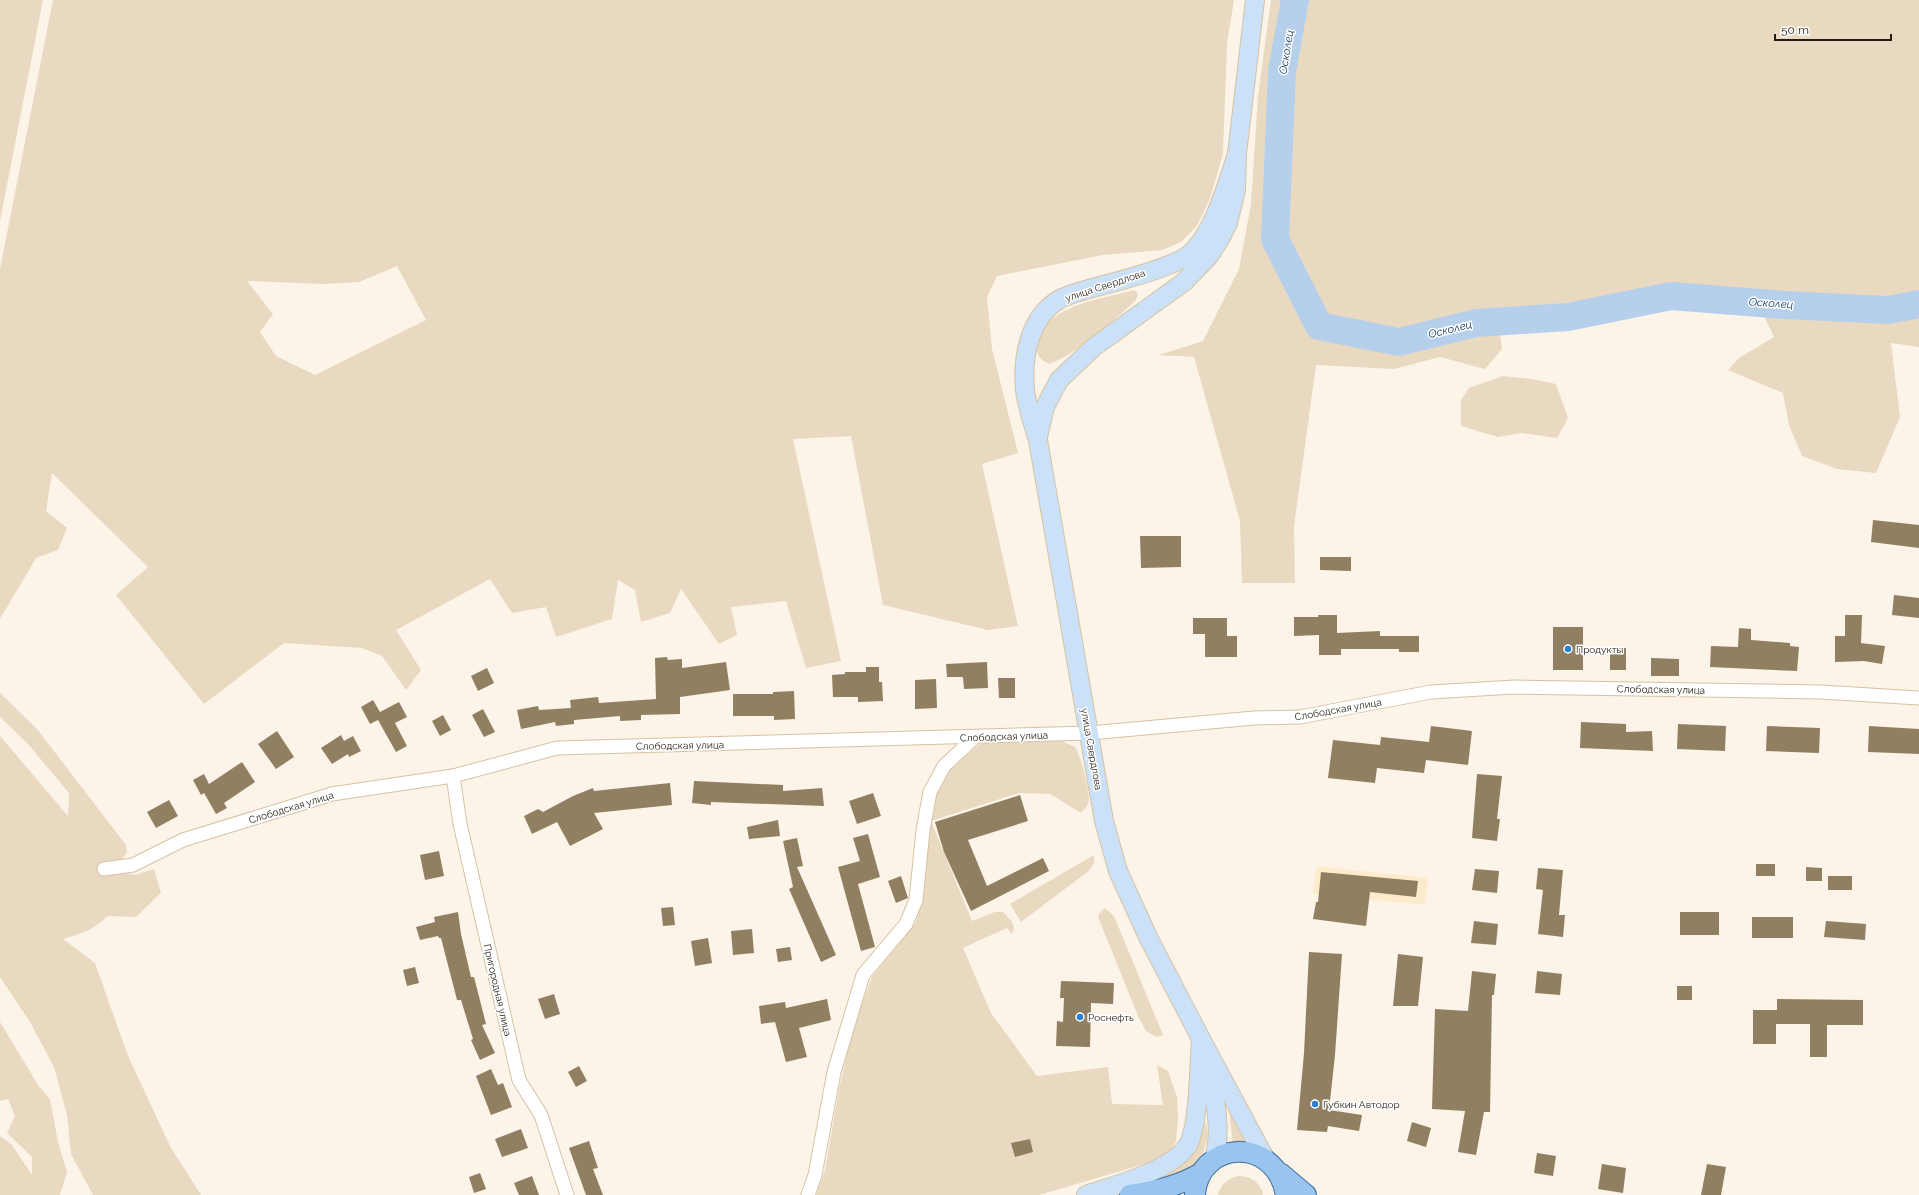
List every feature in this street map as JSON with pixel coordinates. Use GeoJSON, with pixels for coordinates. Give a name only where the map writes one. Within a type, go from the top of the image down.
{"type":"FeatureCollection","features":[{"type":"Feature","properties":{"kind":"main road","name":"улица Свердлова"},"geometry":{"type":"LineString","coordinates":[[1038,440],[1045,407],[1060,380],[1094,347],[1184,282],[1209,256],[1226,228],[1233,207],[1236,190],[1237,154],[1255,0]]}},
{"type":"Feature","properties":{"kind":"main road","name":"улица Свердлова"},"geometry":{"type":"LineString","coordinates":[[1201,1040],[1149,939],[1118,871],[1104,821],[1090,733],[1038,440],[1025,391],[1025,366],[1029,337],[1042,315],[1060,299],[1135,277],[1184,258],[1203,239],[1218,208],[1237,154]]}},
{"type":"Feature","properties":{"kind":"main road"},"geometry":{"type":"LineString","coordinates":[[1201,1040],[1272,1166],[1284,1183],[1286,1195]]}},
{"type":"Feature","properties":{"kind":"main road"},"geometry":{"type":"LineString","coordinates":[[1195,1195],[1195,1188],[1208,1166],[1219,1135],[1217,1109],[1201,1040]]}},
{"type":"Feature","properties":{"kind":"main road"},"geometry":{"type":"LineString","coordinates":[[1086,1195],[1164,1166],[1178,1157],[1188,1144],[1194,1126],[1201,1040]]}},
{"type":"Feature","properties":{"kind":"main road"},"geometry":{"type":"LineString","coordinates":[[1130,1195],[1170,1187],[1186,1182],[1228,1153],[1240,1152],[1252,1153],[1272,1166],[1306,1195]]}},
{"type":"Feature","properties":{"kind":"street","name":"Слободская улица"},"geometry":{"type":"LineString","coordinates":[[104,869],[133,865],[183,840],[332,794],[453,776],[557,748],[975,738],[1090,733],[1254,718],[1300,717],[1431,692],[1514,687],[1821,692],[1919,698]]}},
{"type":"Feature","properties":{"kind":"street"},"geometry":{"type":"LineString","coordinates":[[808,1195],[816,1175],[834,1072],[863,975],[906,924],[916,900],[923,830],[930,792],[944,766],[975,738]]}},
{"type":"Feature","properties":{"kind":"street","name":"Пригородная улица"},"geometry":{"type":"LineString","coordinates":[[453,776],[460,824],[519,1080],[541,1115],[567,1195]]}},
{"type":"Feature","properties":{"kind":"shaded area"},"geometry":{"type":"Polygon","coordinates":[[[0,0],[43,0],[0,221],[0,0]]]}},
{"type":"Feature","properties":{"kind":"shaded area"},"geometry":{"type":"Polygon","coordinates":[[[53,0],[1234,0],[1227,44],[1223,154],[1210,199],[1197,226],[1181,242],[1162,250],[1103,255],[997,276],[987,297],[992,349],[1018,453],[982,464],[1018,626],[988,630],[883,605],[851,436],[793,439],[841,661],[806,668],[786,601],[731,607],[737,635],[719,644],[681,589],[670,613],[641,622],[635,590],[618,580],[612,619],[556,637],[546,607],[512,613],[490,579],[396,630],[421,670],[406,690],[382,656],[362,648],[284,643],[204,704],[116,595],[148,567],[52,473],[46,511],[67,528],[58,550],[36,558],[0,619],[0,269],[53,0]],[[397,266],[359,282],[325,284],[247,281],[273,314],[260,332],[276,356],[315,375],[426,320],[397,266]]]}},
{"type":"Feature","properties":{"kind":"shaded area"},"geometry":{"type":"Polygon","coordinates":[[[1271,0],[1291,0],[1277,70],[1269,241],[1314,333],[1408,328],[1322,322],[1284,238],[1291,70],[1303,0],[1919,0],[1919,347],[1891,343],[1900,417],[1876,473],[1837,469],[1802,456],[1789,425],[1783,393],[1728,370],[1739,358],[1774,337],[1751,288],[1668,292],[1563,312],[1497,308],[1502,349],[1485,369],[1440,357],[1394,369],[1316,365],[1294,526],[1295,583],[1242,583],[1240,521],[1194,357],[1159,355],[1203,341],[1239,269],[1251,204],[1258,96],[1271,0]]]}},
{"type":"Feature","properties":{"kind":"shaded area"},"geometry":{"type":"Polygon","coordinates":[[[1134,290],[1138,294],[1136,300],[1107,326],[1070,354],[1049,364],[1040,358],[1037,350],[1038,342],[1043,330],[1051,320],[1063,312],[1077,306],[1134,290]]]}},
{"type":"Feature","properties":{"kind":"shaded area"},"geometry":{"type":"Polygon","coordinates":[[[1503,376],[1532,379],[1556,384],[1568,418],[1557,438],[1522,433],[1498,437],[1461,426],[1461,400],[1469,388],[1503,376]]]}},
{"type":"Feature","properties":{"kind":"shaded area"},"geometry":{"type":"Polygon","coordinates":[[[0,693],[37,729],[126,845],[127,852],[115,871],[135,875],[154,869],[161,893],[136,917],[108,916],[87,931],[63,939],[95,963],[128,1056],[171,1148],[201,1195],[93,1195],[71,1154],[67,1115],[54,1067],[30,1022],[0,977],[0,736],[68,816],[69,793],[28,744],[0,717],[0,693]]]}},
{"type":"Feature","properties":{"kind":"shaded area"},"geometry":{"type":"Polygon","coordinates":[[[1062,741],[1075,747],[1080,758],[1088,788],[1089,800],[1087,806],[1081,813],[1050,794],[1019,793],[931,821],[972,921],[995,912],[1003,912],[1012,922],[1014,928],[1012,934],[1007,928],[963,948],[991,1013],[1037,1076],[1108,1067],[1112,1104],[1163,1105],[1157,1065],[1168,1071],[1177,1097],[1178,1118],[1176,1142],[1168,1152],[1148,1163],[1039,1195],[816,1195],[825,1170],[840,1084],[854,1024],[872,977],[916,922],[924,893],[928,828],[938,792],[952,766],[983,742],[1062,741]]]}},
{"type":"Feature","properties":{"kind":"shaded area"},"geometry":{"type":"Polygon","coordinates":[[[1094,855],[1094,863],[1090,870],[1021,922],[1010,904],[1094,855]]]}},
{"type":"Feature","properties":{"kind":"shaded area"},"geometry":{"type":"Polygon","coordinates":[[[1316,866],[1428,878],[1425,905],[1313,894],[1316,866]]]}},
{"type":"Feature","properties":{"kind":"shaded area"},"geometry":{"type":"Polygon","coordinates":[[[1105,908],[1114,916],[1163,1035],[1156,1037],[1146,1031],[1138,1016],[1098,917],[1100,912],[1105,908]]]}},
{"type":"Feature","properties":{"kind":"shaded area"},"geometry":{"type":"Polygon","coordinates":[[[0,1022],[38,1085],[50,1099],[58,1142],[67,1172],[60,1195],[0,1195],[0,1136],[12,1145],[32,1175],[32,1157],[7,1133],[15,1116],[8,1099],[0,1101],[0,1022]]]}},
{"type":"Feature","properties":{"kind":"shaded area"},"geometry":{"type":"Polygon","coordinates":[[[1228,1102],[1248,1143],[1233,1145],[1228,1102]]]}},
{"type":"Feature","properties":{"kind":"shaded area"},"geometry":{"type":"Polygon","coordinates":[[[1206,1121],[1208,1137],[1203,1153],[1193,1166],[1177,1177],[1149,1184],[1180,1167],[1192,1153],[1206,1121]]]}},
{"type":"Feature","properties":{"kind":"shaded area"},"geometry":{"type":"Polygon","coordinates":[[[1238,1176],[1247,1177],[1257,1183],[1262,1190],[1263,1195],[1218,1195],[1225,1182],[1238,1176]]]}},
{"type":"Feature","properties":{"kind":"building"},"geometry":{"type":"Polygon","coordinates":[[[1873,520],[1919,525],[1919,548],[1871,542],[1873,520]]]}},
{"type":"Feature","properties":{"kind":"building"},"geometry":{"type":"Polygon","coordinates":[[[1140,536],[1181,536],[1181,567],[1141,568],[1140,536]]]}},
{"type":"Feature","properties":{"kind":"building"},"geometry":{"type":"Polygon","coordinates":[[[1320,557],[1351,557],[1351,571],[1320,570],[1320,557]]]}},
{"type":"Feature","properties":{"kind":"building"},"geometry":{"type":"Polygon","coordinates":[[[1894,595],[1919,598],[1919,618],[1892,615],[1894,595]]]}},
{"type":"Feature","properties":{"kind":"building"},"geometry":{"type":"Polygon","coordinates":[[[1318,615],[1337,615],[1337,633],[1380,631],[1380,636],[1419,636],[1419,652],[1399,652],[1399,649],[1341,649],[1341,655],[1319,655],[1319,635],[1294,636],[1294,617],[1318,617],[1318,615]]]}},
{"type":"Feature","properties":{"kind":"building"},"geometry":{"type":"Polygon","coordinates":[[[1845,615],[1862,615],[1861,643],[1885,646],[1882,664],[1864,661],[1835,662],[1835,636],[1845,636],[1845,615]]]}},
{"type":"Feature","properties":{"kind":"building"},"geometry":{"type":"Polygon","coordinates":[[[1193,618],[1227,618],[1227,636],[1237,636],[1237,657],[1205,657],[1205,634],[1193,634],[1193,618]]]}},
{"type":"Feature","properties":{"kind":"building","name":"Продукты"},"geometry":{"type":"Polygon","coordinates":[[[1553,627],[1583,627],[1583,670],[1553,670],[1553,627]]]}},
{"type":"Feature","properties":{"kind":"building"},"geometry":{"type":"Polygon","coordinates":[[[1739,628],[1751,629],[1751,640],[1790,643],[1790,646],[1799,647],[1797,671],[1710,667],[1711,646],[1738,647],[1739,628]]]}},
{"type":"Feature","properties":{"kind":"building"},"geometry":{"type":"Polygon","coordinates":[[[1610,648],[1626,648],[1626,670],[1610,670],[1610,648]]]}},
{"type":"Feature","properties":{"kind":"building"},"geometry":{"type":"Polygon","coordinates":[[[667,657],[668,660],[682,659],[682,668],[726,662],[730,690],[680,697],[680,714],[641,715],[641,720],[620,721],[620,716],[574,720],[574,724],[556,726],[555,722],[521,729],[517,710],[538,706],[539,710],[571,708],[570,700],[598,697],[599,703],[656,699],[655,658],[667,657]]]}},
{"type":"Feature","properties":{"kind":"building"},"geometry":{"type":"Polygon","coordinates":[[[1651,658],[1679,659],[1679,676],[1651,676],[1651,658]]]}},
{"type":"Feature","properties":{"kind":"building"},"geometry":{"type":"Polygon","coordinates":[[[987,662],[988,688],[964,689],[963,677],[947,677],[946,664],[987,662]]]}},
{"type":"Feature","properties":{"kind":"building"},"geometry":{"type":"Polygon","coordinates":[[[866,667],[879,667],[879,682],[882,682],[883,701],[858,702],[858,697],[833,697],[832,675],[845,674],[845,672],[866,672],[866,667]]]}},
{"type":"Feature","properties":{"kind":"building"},"geometry":{"type":"Polygon","coordinates":[[[487,668],[494,683],[478,691],[471,676],[487,668]]]}},
{"type":"Feature","properties":{"kind":"building"},"geometry":{"type":"Polygon","coordinates":[[[998,678],[1015,678],[1015,698],[999,698],[998,678]]]}},
{"type":"Feature","properties":{"kind":"building"},"geometry":{"type":"Polygon","coordinates":[[[936,679],[937,708],[915,709],[915,680],[936,679]]]}},
{"type":"Feature","properties":{"kind":"building"},"geometry":{"type":"Polygon","coordinates":[[[794,691],[795,719],[774,720],[774,716],[733,716],[733,694],[773,694],[773,692],[794,691]]]}},
{"type":"Feature","properties":{"kind":"building"},"geometry":{"type":"Polygon","coordinates":[[[373,700],[380,712],[399,702],[407,717],[395,723],[407,746],[396,752],[378,720],[370,724],[361,707],[373,700]]]}},
{"type":"Feature","properties":{"kind":"building"},"geometry":{"type":"Polygon","coordinates":[[[483,709],[495,732],[484,737],[472,715],[483,709]]]}},
{"type":"Feature","properties":{"kind":"building"},"geometry":{"type":"Polygon","coordinates":[[[443,715],[451,730],[440,736],[432,721],[443,715]]]}},
{"type":"Feature","properties":{"kind":"building"},"geometry":{"type":"Polygon","coordinates":[[[1581,722],[1626,724],[1626,732],[1652,731],[1653,751],[1580,748],[1581,722]]]}},
{"type":"Feature","properties":{"kind":"building"},"geometry":{"type":"Polygon","coordinates":[[[1678,724],[1726,726],[1725,751],[1677,749],[1678,724]]]}},
{"type":"Feature","properties":{"kind":"building"},"geometry":{"type":"Polygon","coordinates":[[[1431,726],[1472,731],[1468,765],[1426,760],[1424,773],[1377,768],[1375,783],[1328,778],[1333,740],[1380,745],[1381,737],[1429,742],[1431,726]]]}},
{"type":"Feature","properties":{"kind":"building"},"geometry":{"type":"Polygon","coordinates":[[[1767,726],[1820,728],[1819,753],[1766,751],[1767,726]]]}},
{"type":"Feature","properties":{"kind":"building"},"geometry":{"type":"Polygon","coordinates":[[[1869,726],[1919,729],[1919,754],[1868,752],[1869,726]]]}},
{"type":"Feature","properties":{"kind":"building"},"geometry":{"type":"Polygon","coordinates":[[[277,731],[294,757],[276,769],[258,744],[277,731]]]}},
{"type":"Feature","properties":{"kind":"building"},"geometry":{"type":"Polygon","coordinates":[[[341,735],[344,741],[353,736],[361,751],[349,757],[348,754],[332,764],[321,748],[341,735]]]}},
{"type":"Feature","properties":{"kind":"building"},"geometry":{"type":"Polygon","coordinates":[[[242,762],[255,782],[224,803],[227,808],[216,814],[204,793],[201,795],[193,780],[204,774],[209,784],[242,762]]]}},
{"type":"Feature","properties":{"kind":"building"},"geometry":{"type":"Polygon","coordinates":[[[1477,774],[1502,776],[1497,819],[1500,819],[1497,841],[1472,838],[1477,774]]]}},
{"type":"Feature","properties":{"kind":"building"},"geometry":{"type":"Polygon","coordinates":[[[694,781],[783,785],[783,791],[822,788],[824,806],[711,802],[711,805],[692,803],[694,781]]]}},
{"type":"Feature","properties":{"kind":"building"},"geometry":{"type":"Polygon","coordinates":[[[670,783],[672,805],[594,813],[603,829],[570,846],[557,822],[532,834],[524,816],[538,809],[543,812],[573,796],[593,788],[594,791],[670,783]]]}},
{"type":"Feature","properties":{"kind":"building"},"geometry":{"type":"Polygon","coordinates":[[[873,793],[881,816],[857,824],[849,801],[873,793]]]}},
{"type":"Feature","properties":{"kind":"building"},"geometry":{"type":"Polygon","coordinates":[[[1020,795],[1028,821],[968,840],[987,886],[1043,858],[1049,871],[971,911],[944,852],[935,822],[1020,795]]]}},
{"type":"Feature","properties":{"kind":"building"},"geometry":{"type":"Polygon","coordinates":[[[169,800],[178,816],[156,828],[147,812],[169,800]]]}},
{"type":"Feature","properties":{"kind":"building"},"geometry":{"type":"Polygon","coordinates":[[[778,820],[780,836],[749,839],[747,827],[778,820]]]}},
{"type":"Feature","properties":{"kind":"building"},"geometry":{"type":"Polygon","coordinates":[[[868,834],[880,877],[858,884],[875,947],[861,951],[838,867],[860,861],[853,838],[868,834]]]}},
{"type":"Feature","properties":{"kind":"building"},"geometry":{"type":"Polygon","coordinates":[[[797,838],[803,866],[797,867],[836,955],[821,962],[789,889],[793,887],[783,841],[797,838]]]}},
{"type":"Feature","properties":{"kind":"building"},"geometry":{"type":"Polygon","coordinates":[[[439,851],[444,876],[425,880],[420,855],[439,851]]]}},
{"type":"Feature","properties":{"kind":"building"},"geometry":{"type":"Polygon","coordinates":[[[1756,864],[1775,864],[1775,876],[1756,876],[1756,864]]]}},
{"type":"Feature","properties":{"kind":"building"},"geometry":{"type":"Polygon","coordinates":[[[1806,867],[1822,868],[1822,881],[1806,881],[1806,867]]]}},
{"type":"Feature","properties":{"kind":"building"},"geometry":{"type":"Polygon","coordinates":[[[1538,868],[1563,870],[1559,915],[1565,915],[1563,937],[1538,934],[1543,890],[1536,889],[1538,868]]]}},
{"type":"Feature","properties":{"kind":"building"},"geometry":{"type":"Polygon","coordinates":[[[1475,869],[1499,871],[1497,893],[1472,890],[1475,869]]]}},
{"type":"Feature","properties":{"kind":"building"},"geometry":{"type":"Polygon","coordinates":[[[1321,872],[1418,881],[1416,897],[1370,892],[1366,926],[1313,919],[1316,902],[1318,902],[1321,872]]]}},
{"type":"Feature","properties":{"kind":"building"},"geometry":{"type":"Polygon","coordinates":[[[901,876],[908,898],[896,903],[888,881],[901,876]]]}},
{"type":"Feature","properties":{"kind":"building"},"geometry":{"type":"Polygon","coordinates":[[[1828,876],[1852,876],[1852,890],[1828,890],[1828,876]]]}},
{"type":"Feature","properties":{"kind":"building"},"geometry":{"type":"Polygon","coordinates":[[[673,907],[675,925],[663,926],[661,908],[673,907]]]}},
{"type":"Feature","properties":{"kind":"building"},"geometry":{"type":"Polygon","coordinates":[[[458,912],[461,934],[471,977],[474,977],[486,1024],[482,1025],[495,1053],[480,1060],[471,1040],[473,1039],[461,1000],[457,1000],[441,938],[438,936],[420,940],[416,927],[435,922],[434,917],[458,912]]]}},
{"type":"Feature","properties":{"kind":"building"},"geometry":{"type":"Polygon","coordinates":[[[1680,912],[1719,912],[1719,935],[1680,935],[1680,912]]]}},
{"type":"Feature","properties":{"kind":"building"},"geometry":{"type":"Polygon","coordinates":[[[1752,917],[1793,917],[1793,938],[1752,938],[1752,917]]]}},
{"type":"Feature","properties":{"kind":"building"},"geometry":{"type":"Polygon","coordinates":[[[1474,921],[1498,924],[1496,945],[1471,943],[1474,921]]]}},
{"type":"Feature","properties":{"kind":"building"},"geometry":{"type":"Polygon","coordinates":[[[1826,921],[1866,924],[1865,940],[1824,937],[1826,921]]]}},
{"type":"Feature","properties":{"kind":"building"},"geometry":{"type":"Polygon","coordinates":[[[752,929],[754,953],[733,955],[731,931],[752,929]]]}},
{"type":"Feature","properties":{"kind":"building"},"geometry":{"type":"Polygon","coordinates":[[[708,938],[712,963],[695,966],[691,941],[708,938]]]}},
{"type":"Feature","properties":{"kind":"building"},"geometry":{"type":"Polygon","coordinates":[[[790,947],[792,960],[778,962],[776,949],[790,947]]]}},
{"type":"Feature","properties":{"kind":"building"},"geometry":{"type":"Polygon","coordinates":[[[1309,952],[1342,954],[1335,1055],[1329,1110],[1362,1115],[1359,1131],[1328,1126],[1327,1132],[1297,1130],[1304,1053],[1309,952]]]}},
{"type":"Feature","properties":{"kind":"building"},"geometry":{"type":"Polygon","coordinates":[[[1398,954],[1423,957],[1418,1006],[1393,1006],[1398,954]]]}},
{"type":"Feature","properties":{"kind":"building"},"geometry":{"type":"Polygon","coordinates":[[[415,967],[419,983],[407,986],[403,970],[415,967]]]}},
{"type":"Feature","properties":{"kind":"building"},"geometry":{"type":"Polygon","coordinates":[[[1472,971],[1496,974],[1494,995],[1492,995],[1490,1112],[1484,1112],[1476,1155],[1458,1152],[1465,1111],[1432,1109],[1435,1009],[1468,1011],[1472,971]]]}},
{"type":"Feature","properties":{"kind":"building"},"geometry":{"type":"Polygon","coordinates":[[[1537,971],[1562,974],[1560,995],[1535,993],[1537,971]]]}},
{"type":"Feature","properties":{"kind":"building"},"geometry":{"type":"Polygon","coordinates":[[[1061,981],[1114,983],[1113,1004],[1091,1003],[1090,1047],[1056,1046],[1057,1021],[1063,1022],[1064,998],[1060,998],[1061,981]]]}},
{"type":"Feature","properties":{"kind":"building"},"geometry":{"type":"Polygon","coordinates":[[[1677,986],[1692,986],[1692,1000],[1677,1000],[1677,986]]]}},
{"type":"Feature","properties":{"kind":"building"},"geometry":{"type":"Polygon","coordinates":[[[554,994],[560,1014],[545,1019],[538,999],[554,994]]]}},
{"type":"Feature","properties":{"kind":"building"},"geometry":{"type":"Polygon","coordinates":[[[827,999],[831,1020],[799,1028],[807,1057],[786,1062],[775,1022],[761,1024],[759,1006],[785,1002],[786,1008],[827,999]]]}},
{"type":"Feature","properties":{"kind":"building"},"geometry":{"type":"Polygon","coordinates":[[[1777,999],[1863,1000],[1863,1025],[1827,1025],[1827,1057],[1810,1057],[1810,1024],[1776,1024],[1776,1044],[1753,1044],[1753,1010],[1777,1010],[1777,999]]]}},
{"type":"Feature","properties":{"kind":"building"},"geometry":{"type":"Polygon","coordinates":[[[579,1066],[587,1081],[576,1087],[568,1072],[579,1066]]]}},
{"type":"Feature","properties":{"kind":"building"},"geometry":{"type":"Polygon","coordinates":[[[491,1069],[498,1085],[503,1083],[512,1107],[491,1115],[476,1076],[491,1069]]]}},
{"type":"Feature","properties":{"kind":"building"},"geometry":{"type":"Polygon","coordinates":[[[1412,1122],[1431,1128],[1426,1147],[1407,1141],[1412,1122]]]}},
{"type":"Feature","properties":{"kind":"building"},"geometry":{"type":"Polygon","coordinates":[[[521,1129],[528,1148],[502,1157],[495,1139],[521,1129]]]}},
{"type":"Feature","properties":{"kind":"building"},"geometry":{"type":"Polygon","coordinates":[[[1030,1139],[1033,1152],[1015,1157],[1011,1143],[1030,1139]]]}},
{"type":"Feature","properties":{"kind":"building"},"geometry":{"type":"Polygon","coordinates":[[[589,1141],[598,1168],[593,1169],[603,1195],[586,1195],[569,1148],[589,1141]]]}},
{"type":"Feature","properties":{"kind":"building"},"geometry":{"type":"Polygon","coordinates":[[[1537,1153],[1556,1156],[1553,1176],[1534,1173],[1537,1153]]]}},
{"type":"Feature","properties":{"kind":"building"},"geometry":{"type":"Polygon","coordinates":[[[1602,1164],[1626,1168],[1623,1193],[1598,1189],[1602,1164]]]}},
{"type":"Feature","properties":{"kind":"building"},"geometry":{"type":"Polygon","coordinates":[[[1707,1164],[1726,1167],[1721,1195],[1701,1195],[1707,1164]]]}},
{"type":"Feature","properties":{"kind":"building"},"geometry":{"type":"Polygon","coordinates":[[[480,1173],[486,1189],[474,1193],[469,1177],[480,1173]]]}},
{"type":"Feature","properties":{"kind":"building"},"geometry":{"type":"Polygon","coordinates":[[[532,1176],[539,1195],[519,1195],[514,1183],[532,1176]]]}},
{"type":"Feature","properties":{"kind":"waterway","name":"Осколец"},"geometry":{"type":"LineString","coordinates":[[1295,0],[1282,71],[1275,239],[1319,326],[1399,342],[1476,323],[1568,317],[1671,296],[1785,305],[1888,310],[1919,304]]}},
{"type":"Feature","properties":{"kind":"place","name":"Продукты"},"geometry":{"type":"Point","coordinates":[1568,649]}},
{"type":"Feature","properties":{"kind":"place","name":"Роснефть"},"geometry":{"type":"Point","coordinates":[1080,1017]}},
{"type":"Feature","properties":{"kind":"place","name":"Губкин Автодор"},"geometry":{"type":"Point","coordinates":[1315,1104]}}]}
